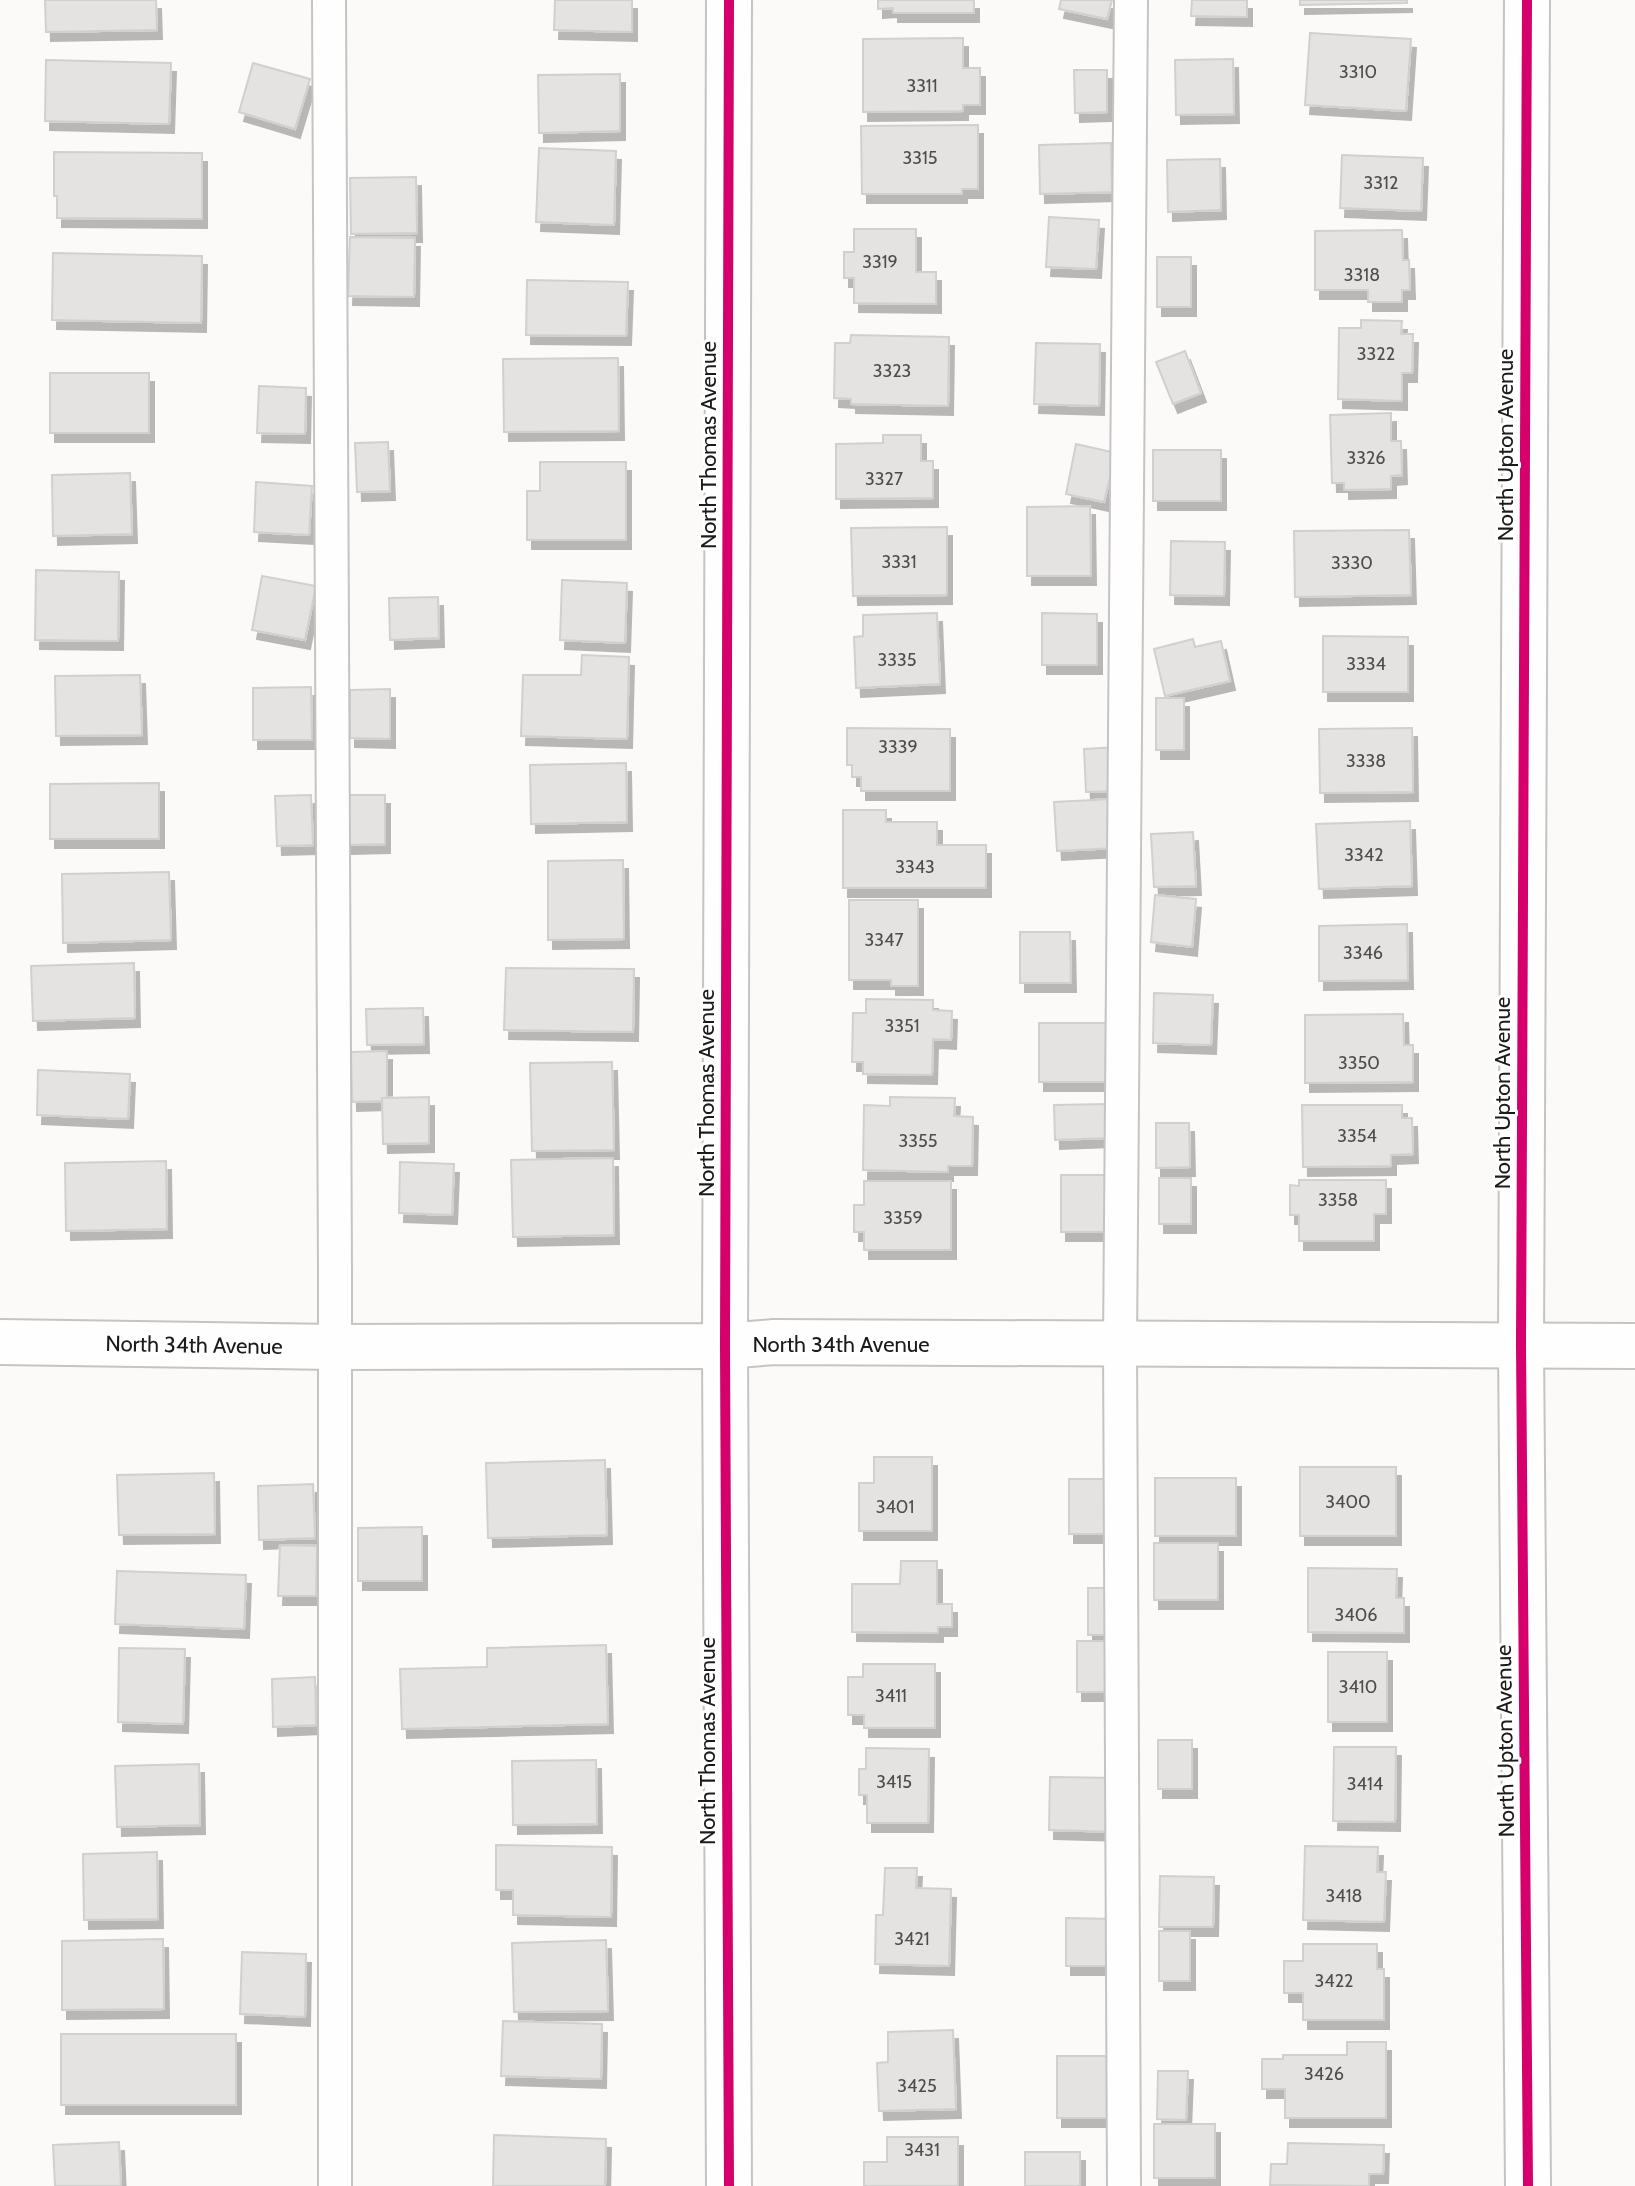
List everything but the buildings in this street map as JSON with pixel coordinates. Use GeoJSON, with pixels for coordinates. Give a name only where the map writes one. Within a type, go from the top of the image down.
{"type":"FeatureCollection","features":[{"type":"Feature","properties":{"kind":"street","name":"North Thomas Avenue"},"geometry":{"type":"LineString","coordinates":[[729,0],[725,1346],[729,2186]]}},
{"type":"Feature","properties":{"kind":"street","name":"North Upton Avenue"},"geometry":{"type":"LineString","coordinates":[[1527,0],[1521,1345],[1528,2186]]}},
{"type":"Feature","properties":{"kind":"street","name":"North 34th Avenue"},"geometry":{"type":"LineString","coordinates":[[0,1342],[335,1347],[725,1346],[774,1342],[1635,1346]]}},
{"type":"Feature","properties":{"kind":"lane"},"geometry":{"type":"LineString","coordinates":[[329,0],[335,2186]]}},
{"type":"Feature","properties":{"kind":"lane"},"geometry":{"type":"LineString","coordinates":[[1124,2186],[1120,1344],[1131,0]]}},
{"type":"Feature","properties":{"kind":"cycle path"},"geometry":{"type":"LineString","coordinates":[[729,0],[725,1346],[729,2186]]}},
{"type":"Feature","properties":{"kind":"cycle path"},"geometry":{"type":"LineString","coordinates":[[1527,0],[1521,1345],[1528,2186]]}}]}
